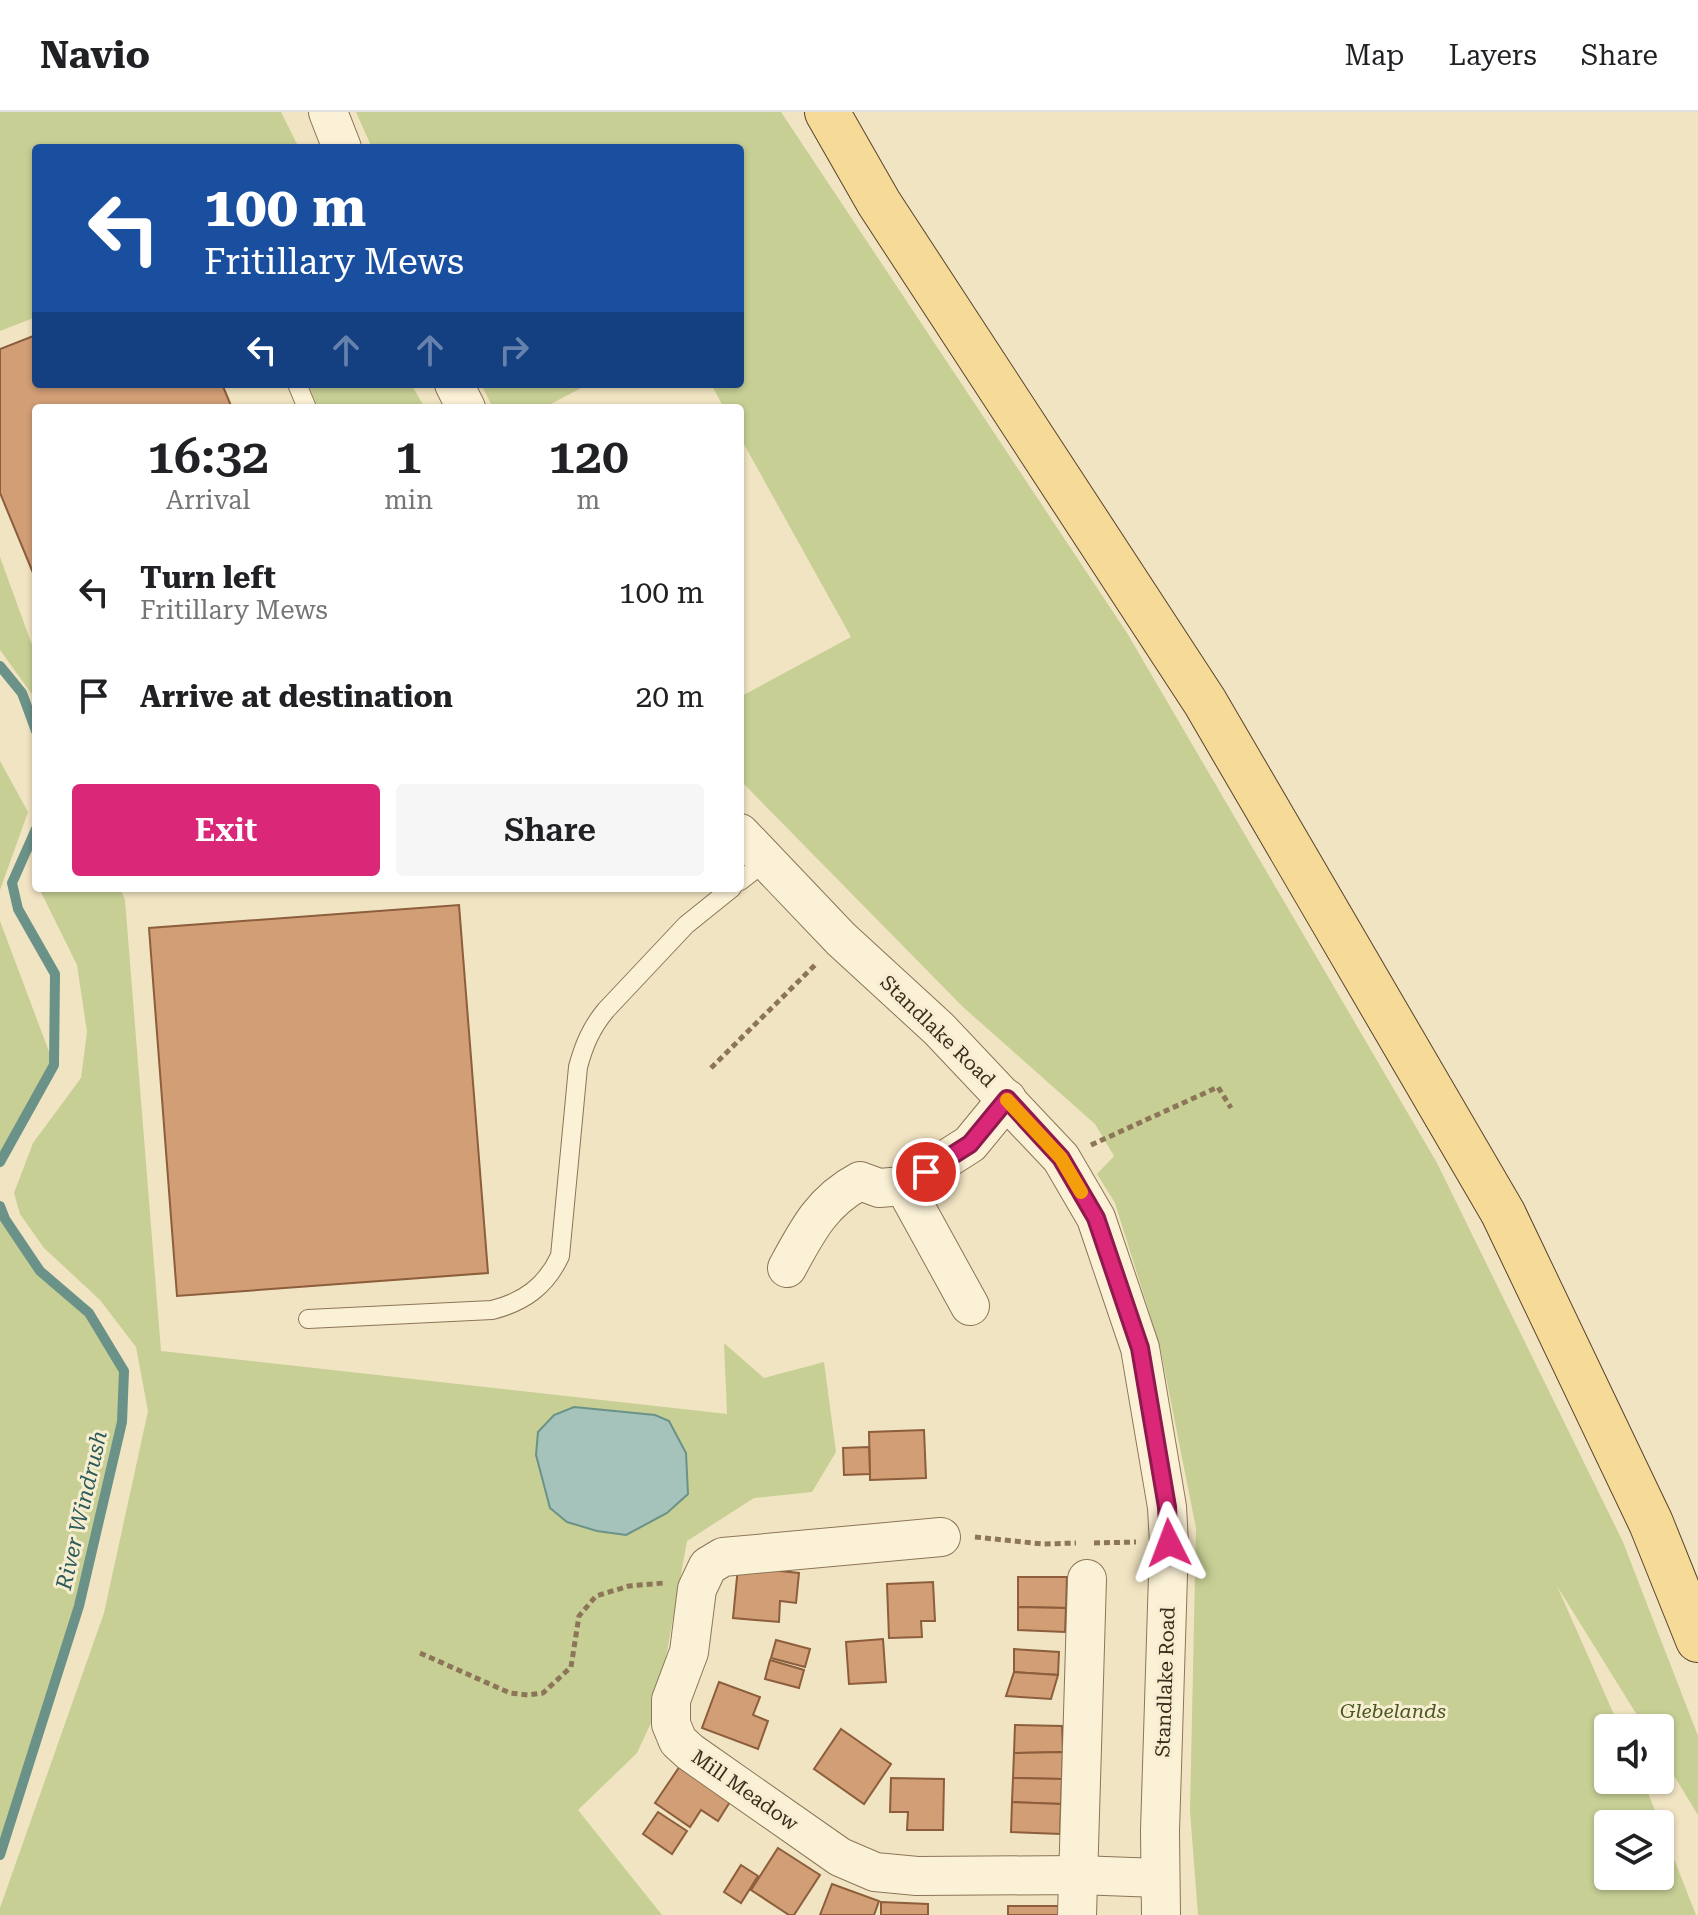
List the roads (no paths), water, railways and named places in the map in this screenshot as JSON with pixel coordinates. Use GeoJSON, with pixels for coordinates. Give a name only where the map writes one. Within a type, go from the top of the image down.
{"type":"FeatureCollection","features":[{"type":"Feature","properties":{"kind":"main road"},"geometry":{"type":"LineString","coordinates":[[827,112],[879,203],[1205,702],[1503,1213],[1651,1523],[1698,1640]]}},
{"type":"Feature","properties":{"kind":"street"},"geometry":{"type":"LineString","coordinates":[[328,112],[340,144]]}},
{"type":"Feature","properties":{"kind":"street","name":"Standlake Road"},"geometry":{"type":"LineString","coordinates":[[744,845],[753,871],[841,939],[939,1029],[1007,1099],[1061,1158],[1096,1218],[1140,1348],[1167,1507],[1169,1543],[1159,1878],[1161,1915]]}},
{"type":"Feature","properties":{"kind":"street"},"geometry":{"type":"LineString","coordinates":[[787,1268],[808,1227],[839,1192],[860,1181],[879,1188],[904,1186],[970,1144],[1007,1099]]}},
{"type":"Feature","properties":{"kind":"street"},"geometry":{"type":"LineString","coordinates":[[904,1186],[970,1306]]}},
{"type":"Feature","properties":{"kind":"street","name":"Mill Meadow"},"geometry":{"type":"LineString","coordinates":[[941,1537],[723,1557],[708,1566],[695,1602],[689,1652],[671,1700],[671,1724],[678,1741],[840,1857],[875,1872],[917,1876],[1159,1878]]}},
{"type":"Feature","properties":{"kind":"street"},"geometry":{"type":"LineString","coordinates":[[1077,1915],[1087,1579]]}},
{"type":"Feature","properties":{"kind":"lane"},"geometry":{"type":"LineString","coordinates":[[308,1319],[492,1310],[508,1306],[543,1283],[560,1256],[578,1067],[585,1042],[606,1010],[686,925],[727,892]]}},
{"type":"Feature","properties":{"kind":"water"},"geometry":{"type":"Polygon","coordinates":[[[574,1407],[655,1415],[669,1421],[686,1453],[688,1494],[667,1513],[626,1535],[567,1522],[550,1508],[536,1455],[538,1432],[554,1415],[574,1407]]]}},
{"type":"Feature","properties":{"kind":"waterway","name":"River Windrush"},"geometry":{"type":"LineString","coordinates":[[0,666],[22,693],[32,720]]}},
{"type":"Feature","properties":{"kind":"waterway","name":"River Windrush"},"geometry":{"type":"LineString","coordinates":[[0,1162],[54,1065],[55,974],[18,909],[12,883],[32,838]]}},
{"type":"Feature","properties":{"kind":"waterway","name":"River Windrush"},"geometry":{"type":"LineString","coordinates":[[0,1206],[5,1219],[40,1271],[89,1313],[124,1371],[122,1422],[79,1606],[0,1855]]}},
{"type":"Feature","properties":{"kind":"park label","name":"Glebelands"},"geometry":{"type":"Point","coordinates":[1393,1711]}}]}
